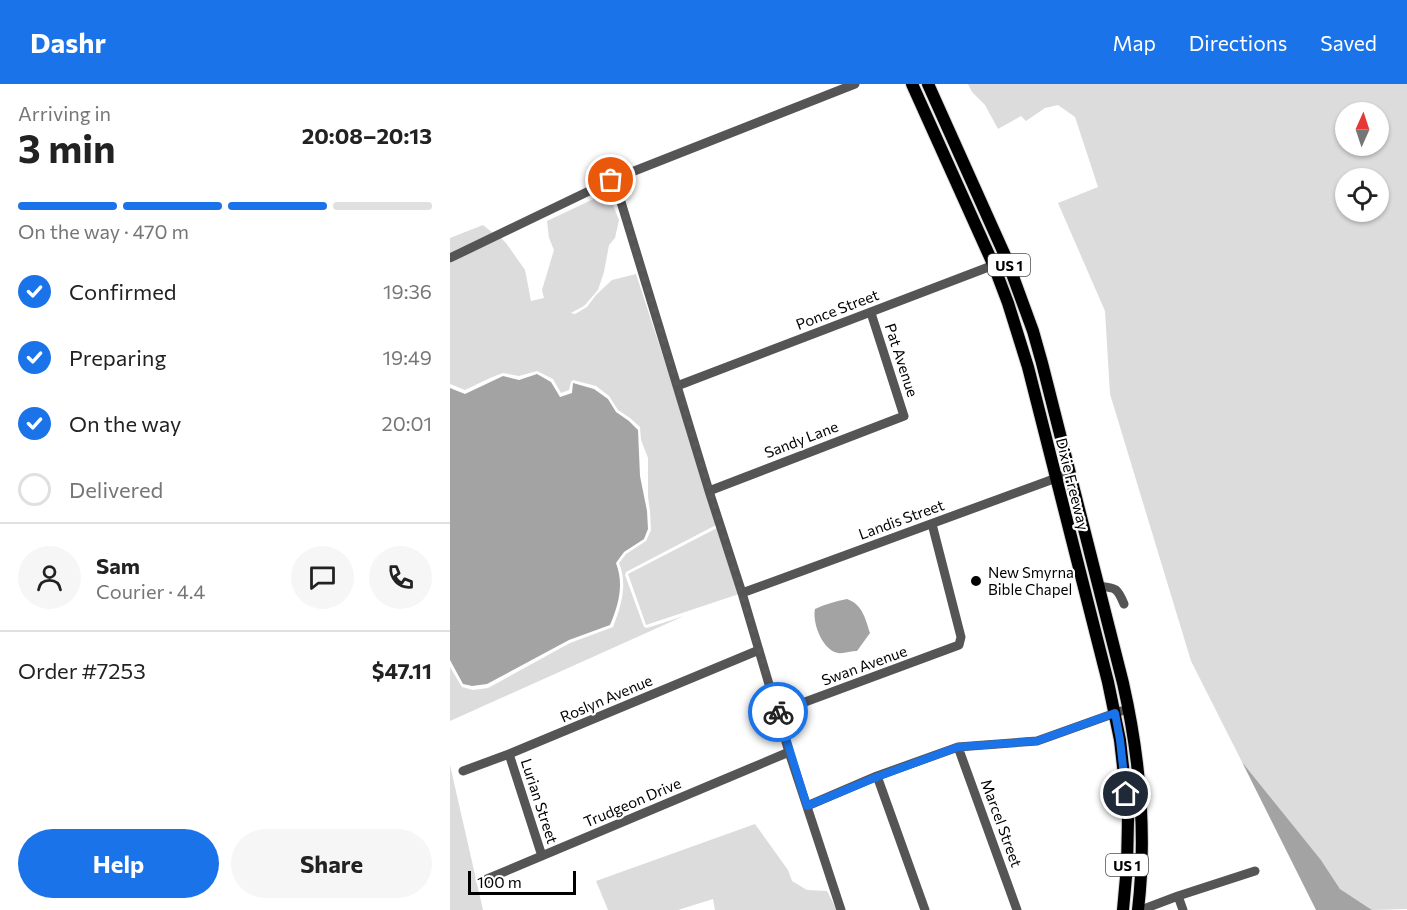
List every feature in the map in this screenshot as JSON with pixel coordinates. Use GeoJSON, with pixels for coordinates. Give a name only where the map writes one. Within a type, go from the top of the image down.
{"type":"FeatureCollection","features":[{"type":"Feature","properties":{"kind":"main road","name":"Dixie Freeway"},"geometry":{"type":"LineString","coordinates":[[912,84],[994,266],[1028,367],[1115,713],[1128,820],[1123,910]]}},
{"type":"Feature","properties":{"kind":"main road","name":"Dixie Freeway"},"geometry":{"type":"LineString","coordinates":[[928,84],[1007,260],[1026,310],[1042,363],[1128,708],[1138,766],[1142,813],[1139,910]]}},
{"type":"Feature","properties":{"kind":"street"},"geometry":{"type":"LineString","coordinates":[[450,258],[614,179],[855,84]]}},
{"type":"Feature","properties":{"kind":"street"},"geometry":{"type":"LineString","coordinates":[[614,179],[789,752],[841,910]]}},
{"type":"Feature","properties":{"kind":"street","name":"Ponce Street"},"geometry":{"type":"LineString","coordinates":[[677,386],[1007,260]]}},
{"type":"Feature","properties":{"kind":"street","name":"Pat Avenue"},"geometry":{"type":"LineString","coordinates":[[871,313],[904,416]]}},
{"type":"Feature","properties":{"kind":"street","name":"Sandy Lane"},"geometry":{"type":"LineString","coordinates":[[709,491],[904,416]]}},
{"type":"Feature","properties":{"kind":"street","name":"Landis Street"},"geometry":{"type":"LineString","coordinates":[[742,592],[1070,473]]}},
{"type":"Feature","properties":{"kind":"street","name":"Swan Avenue"},"geometry":{"type":"LineString","coordinates":[[778,712],[959,645],[962,637],[933,524]]}},
{"type":"Feature","properties":{"kind":"street"},"geometry":{"type":"LineString","coordinates":[[1098,586],[1113,587],[1119,591],[1124,604]]}},
{"type":"Feature","properties":{"kind":"street","name":"Roslyn Avenue"},"geometry":{"type":"LineString","coordinates":[[464,771],[759,650]]}},
{"type":"Feature","properties":{"kind":"street"},"geometry":{"type":"LineString","coordinates":[[807,806],[958,747],[1037,741],[1128,708]]}},
{"type":"Feature","properties":{"kind":"street","name":"Marcel Street"},"geometry":{"type":"LineString","coordinates":[[958,747],[1017,910]]}},
{"type":"Feature","properties":{"kind":"street","name":"Trudgeon Drive"},"geometry":{"type":"LineString","coordinates":[[487,879],[789,752]]}},
{"type":"Feature","properties":{"kind":"street","name":"Lurian Street"},"geometry":{"type":"LineString","coordinates":[[509,754],[542,856]]}},
{"type":"Feature","properties":{"kind":"street"},"geometry":{"type":"LineString","coordinates":[[877,777],[925,910]]}},
{"type":"Feature","properties":{"kind":"street"},"geometry":{"type":"LineString","coordinates":[[1139,910],[1255,871]]}},
{"type":"Feature","properties":{"kind":"street"},"geometry":{"type":"LineString","coordinates":[[1178,896],[1183,910]]}},
{"type":"Feature","properties":{"kind":"shaded area"},"geometry":{"type":"Polygon","coordinates":[[[968,84],[1407,84],[1407,909],[1372,910],[1340,889],[1321,860],[1242,762],[1191,661],[1110,394],[1105,311],[1058,203],[1098,187],[1075,117],[1058,105],[1045,108],[1026,121],[1021,116],[998,129],[985,105],[972,92],[968,84]]]}},
{"type":"Feature","properties":{"kind":"shaded area"},"geometry":{"type":"Polygon","coordinates":[[[600,196],[613,205],[619,220],[615,238],[609,245],[598,290],[584,306],[571,313],[575,314],[587,307],[612,280],[636,274],[716,525],[626,572],[625,575],[644,627],[684,616],[450,721],[450,667],[462,687],[473,690],[488,688],[570,643],[613,627],[621,603],[623,587],[619,563],[626,554],[646,541],[651,530],[648,458],[641,440],[640,427],[618,410],[609,396],[596,386],[573,380],[569,390],[561,393],[553,379],[537,371],[519,376],[503,373],[465,390],[450,384],[450,263],[501,238],[525,270],[531,301],[544,298],[542,290],[554,250],[549,238],[547,221],[600,196]]]}},
{"type":"Feature","properties":{"kind":"shaded area"},"geometry":{"type":"Polygon","coordinates":[[[483,225],[493,233],[450,254],[450,238],[483,225]]]}},
{"type":"Feature","properties":{"kind":"shaded area"},"geometry":{"type":"Polygon","coordinates":[[[537,374],[551,382],[560,397],[572,393],[573,383],[594,389],[608,399],[616,412],[638,430],[640,476],[648,529],[644,539],[624,552],[616,563],[620,586],[616,609],[610,625],[569,640],[487,684],[472,686],[463,684],[450,660],[450,388],[465,394],[503,376],[519,380],[537,374]]]}},
{"type":"Feature","properties":{"kind":"shaded area"},"geometry":{"type":"Polygon","coordinates":[[[717,528],[739,594],[646,625],[628,574],[717,528]]]}},
{"type":"Feature","properties":{"kind":"shaded area"},"geometry":{"type":"Polygon","coordinates":[[[847,599],[860,608],[870,633],[857,651],[838,653],[827,647],[819,635],[814,614],[815,609],[847,599]]]}},
{"type":"Feature","properties":{"kind":"shaded area"},"geometry":{"type":"Polygon","coordinates":[[[1242,762],[1321,860],[1340,889],[1372,910],[1316,910],[1242,762]]]}},
{"type":"Feature","properties":{"kind":"shaded area"},"geometry":{"type":"Polygon","coordinates":[[[450,765],[483,910],[450,910],[450,765]]]}},
{"type":"Feature","properties":{"kind":"shaded area"},"geometry":{"type":"Polygon","coordinates":[[[755,824],[788,870],[792,881],[807,890],[827,891],[837,910],[715,910],[713,899],[678,910],[608,910],[596,881],[755,824]]]}},
{"type":"Feature","properties":{"kind":"way so far"},"geometry":{"type":"LineString","coordinates":[[611,180],[614,179],[778,712]]}},
{"type":"Feature","properties":{"kind":"place","name":"New Smyrna Bible Chapel"},"geometry":{"type":"Point","coordinates":[976,581]}},
{"type":"Feature","properties":{"kind":"route"},"geometry":{"type":"LineString","coordinates":[[778,712],[807,806],[958,747],[1037,741],[1115,713],[1126,794]]}}]}
